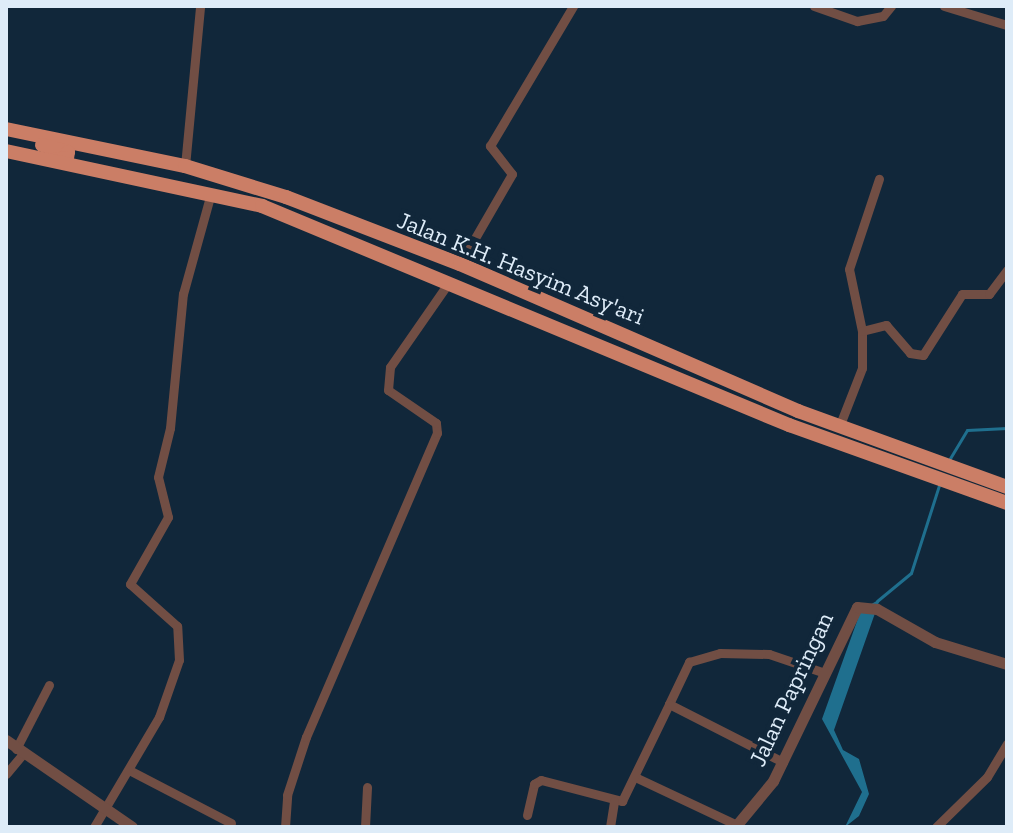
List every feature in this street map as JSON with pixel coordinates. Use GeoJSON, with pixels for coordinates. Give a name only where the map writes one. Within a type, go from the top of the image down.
{"type":"FeatureCollection","features":[{"type":"Feature","properties":{"kind":"highway","name":"Jalan K.H. Hasyim Asy'ari"},"geometry":{"type":"LineString","coordinates":[[6,129],[185,166],[460,264],[1007,503]]}},
{"type":"Feature","properties":{"kind":"highway"},"geometry":{"type":"LineString","coordinates":[[6,138],[68,154],[54,160]]}},
{"type":"Feature","properties":{"kind":"highway"},"geometry":{"type":"LineString","coordinates":[[91,145],[77,153],[160,174],[173,185]]}},
{"type":"Feature","properties":{"kind":"highway","name":"Jalan K.H. Hasyim Asy'ari"},"geometry":{"type":"LineString","coordinates":[[6,151],[262,206],[615,351],[903,456],[1007,487]]}},
{"type":"Feature","properties":{"kind":"highway"},"geometry":{"type":"LineString","coordinates":[[411,246],[423,259],[516,300],[503,305]]}},
{"type":"Feature","properties":{"kind":"highway"},"geometry":{"type":"LineString","coordinates":[[540,298],[526,303],[604,339],[615,351]]}},
{"type":"Feature","properties":{"kind":"street"},"geometry":{"type":"LineString","coordinates":[[185,166],[200,6]]}},
{"type":"Feature","properties":{"kind":"street"},"geometry":{"type":"LineString","coordinates":[[460,264],[512,174],[490,146],[573,6]]}},
{"type":"Feature","properties":{"kind":"street"},"geometry":{"type":"LineString","coordinates":[[814,6],[857,21],[883,16],[891,6]]}},
{"type":"Feature","properties":{"kind":"street"},"geometry":{"type":"LineString","coordinates":[[944,6],[1007,25]]}},
{"type":"Feature","properties":{"kind":"street"},"geometry":{"type":"LineString","coordinates":[[839,427],[862,368],[862,331],[849,269],[879,179]]}},
{"type":"Feature","properties":{"kind":"street"},"geometry":{"type":"LineString","coordinates":[[94,827],[171,691],[180,655],[176,623],[130,584],[168,517],[158,480],[170,428],[183,294],[211,193]]}},
{"type":"Feature","properties":{"kind":"street"},"geometry":{"type":"LineString","coordinates":[[862,331],[886,325],[910,353],[923,355],[962,294],[989,294],[1007,270]]}},
{"type":"Feature","properties":{"kind":"street"},"geometry":{"type":"LineString","coordinates":[[285,827],[287,795],[306,737],[437,433],[436,423],[388,390],[390,367],[449,282]]}},
{"type":"Feature","properties":{"kind":"street","name":"Jalan Papringan"},"geometry":{"type":"LineString","coordinates":[[736,826],[783,762],[822,672],[857,607],[884,612],[935,642],[1007,664]]}},
{"type":"Feature","properties":{"kind":"street"},"geometry":{"type":"LineString","coordinates":[[527,815],[534,784],[541,780],[622,801],[689,662],[720,653],[769,654],[822,672]]}},
{"type":"Feature","properties":{"kind":"street"},"geometry":{"type":"LineString","coordinates":[[6,774],[20,751],[49,685]]}},
{"type":"Feature","properties":{"kind":"street"},"geometry":{"type":"LineString","coordinates":[[669,704],[783,762]]}},
{"type":"Feature","properties":{"kind":"street"},"geometry":{"type":"LineString","coordinates":[[6,740],[104,811],[132,827]]}},
{"type":"Feature","properties":{"kind":"street"},"geometry":{"type":"LineString","coordinates":[[936,827],[1003,761],[1007,744]]}},
{"type":"Feature","properties":{"kind":"street"},"geometry":{"type":"LineString","coordinates":[[129,770],[231,823]]}},
{"type":"Feature","properties":{"kind":"street"},"geometry":{"type":"LineString","coordinates":[[635,777],[736,826]]}},
{"type":"Feature","properties":{"kind":"street"},"geometry":{"type":"LineString","coordinates":[[365,827],[367,787]]}},
{"type":"Feature","properties":{"kind":"street"},"geometry":{"type":"LineString","coordinates":[[610,827],[614,801]]}},
{"type":"Feature","properties":{"kind":"water"},"geometry":{"type":"Polygon","coordinates":[[[880,599],[834,730],[843,750],[859,759],[869,794],[859,816],[845,827],[862,792],[822,719],[861,610],[880,599]]]}},
{"type":"Feature","properties":{"kind":"waterway"},"geometry":{"type":"LineString","coordinates":[[949,460],[967,430],[1007,428]]}},
{"type":"Feature","properties":{"kind":"waterway"},"geometry":{"type":"LineString","coordinates":[[877,601],[911,573],[939,485]]}}]}
